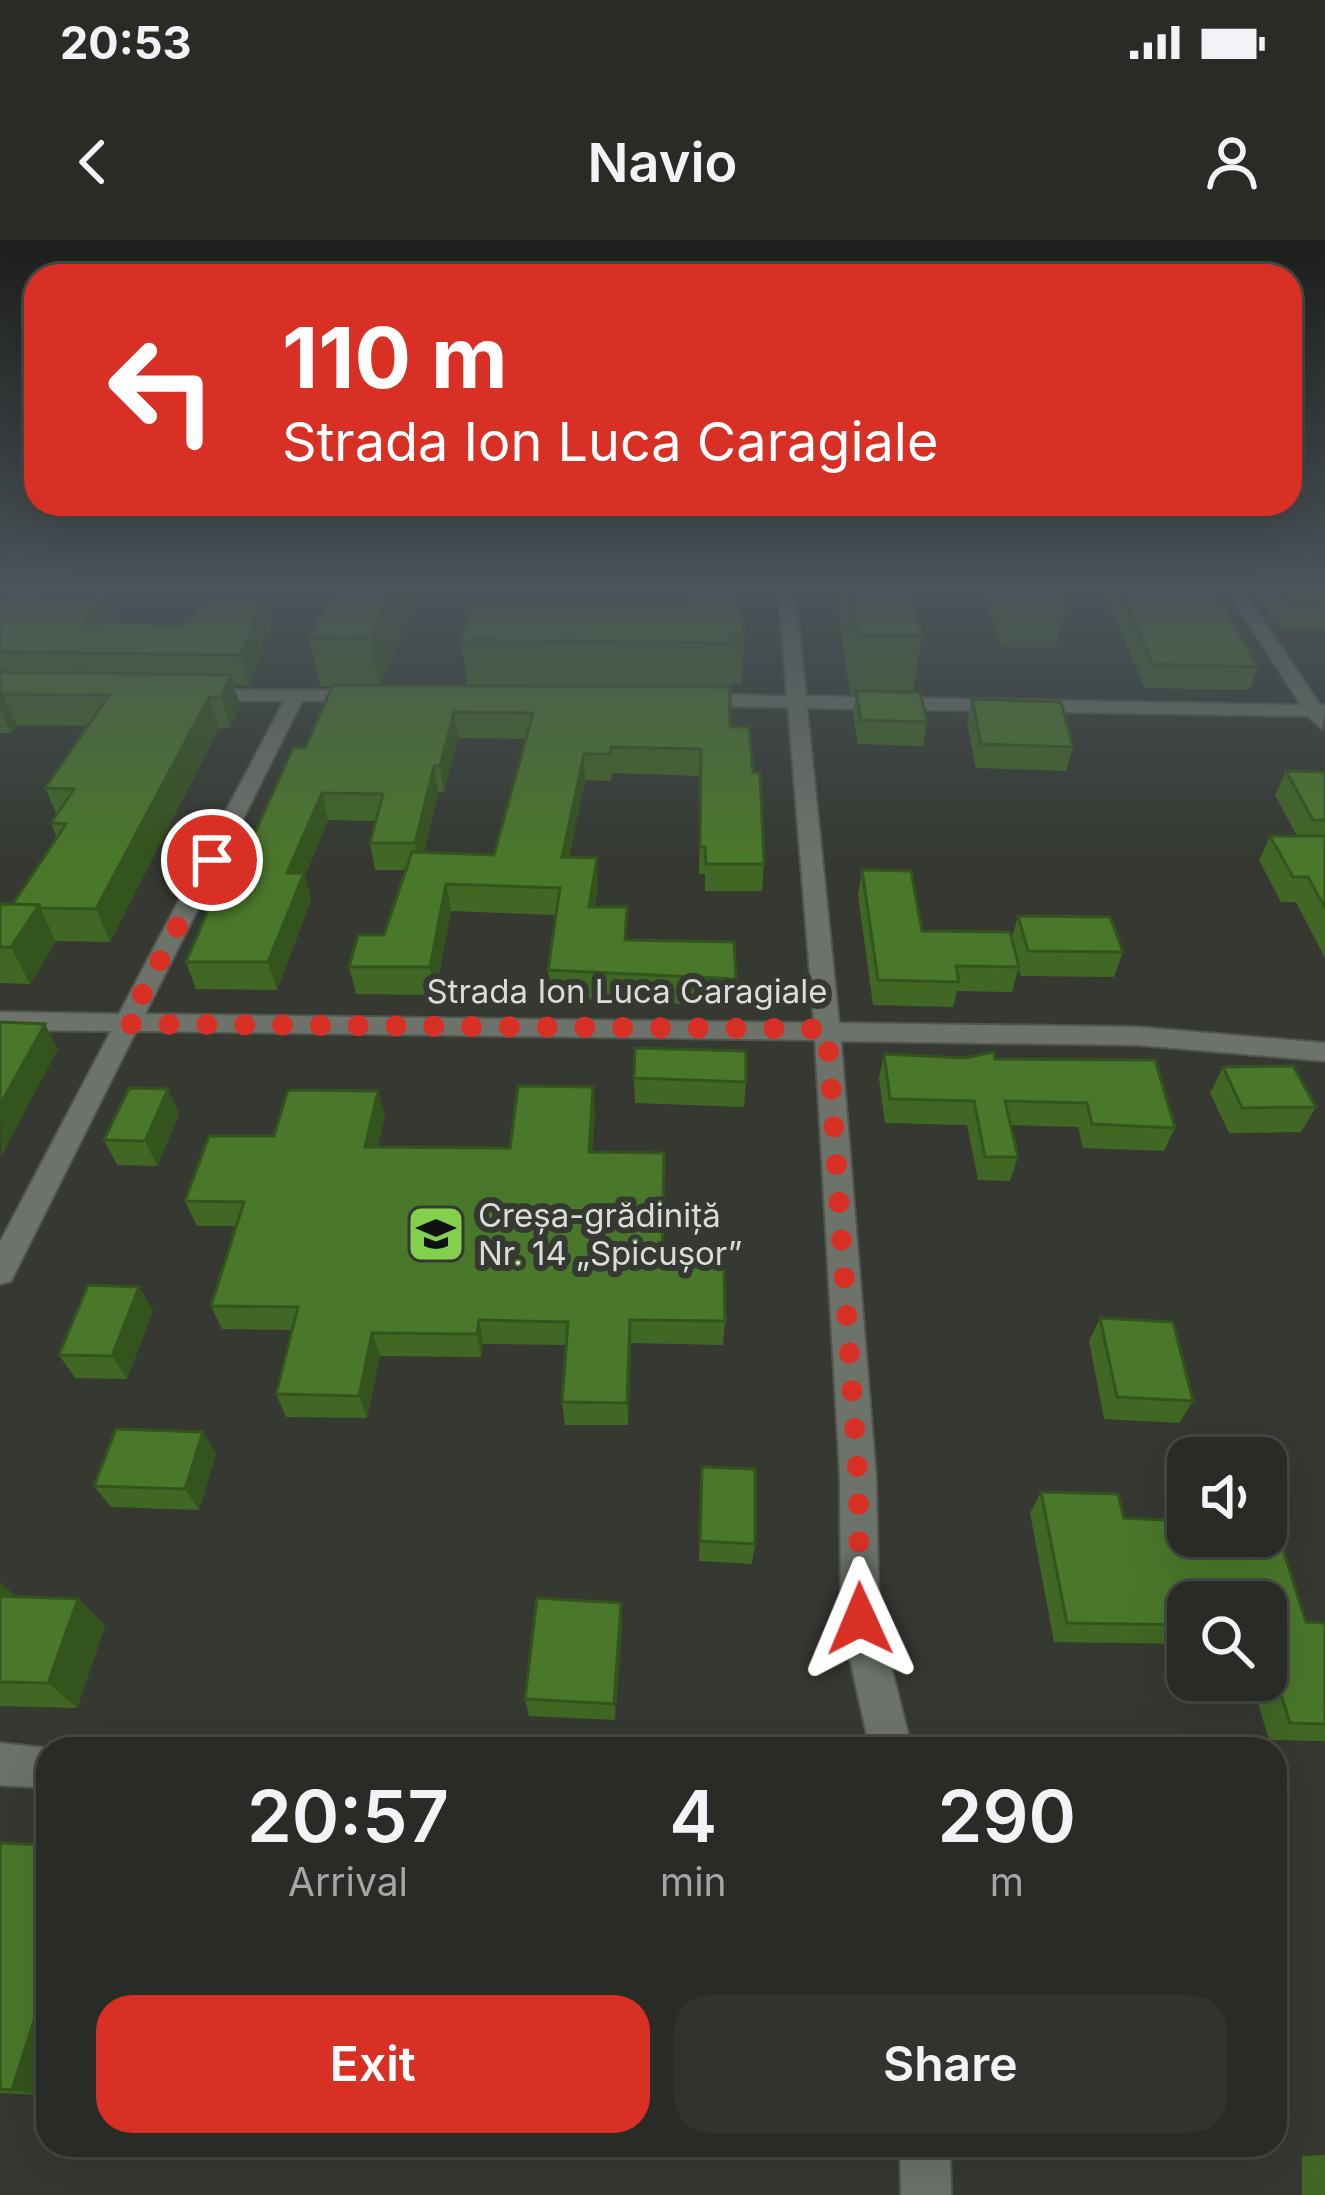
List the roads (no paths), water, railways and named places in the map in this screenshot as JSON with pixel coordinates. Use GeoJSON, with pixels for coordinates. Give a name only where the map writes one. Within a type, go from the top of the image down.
{"type":"FeatureCollection","features":[{"type":"Feature","properties":{"kind":"street"},"geometry":{"type":"LineString","coordinates":[[796,675],[827,1029],[858,1477],[860,1619],[888,1737]]}},
{"type":"Feature","properties":{"kind":"street"},"geometry":{"type":"LineString","coordinates":[[1293,675],[1321,717]]}},
{"type":"Feature","properties":{"kind":"street"},"geometry":{"type":"LineString","coordinates":[[182,694],[386,697]]}},
{"type":"Feature","properties":{"kind":"street"},"geometry":{"type":"LineString","coordinates":[[0,1272],[296,695]]}},
{"type":"Feature","properties":{"kind":"street"},"geometry":{"type":"LineString","coordinates":[[661,700],[996,704],[1321,717]]}},
{"type":"Feature","properties":{"kind":"street","name":"Strada Ion Luca Caragiale"},"geometry":{"type":"LineString","coordinates":[[0,1021],[1138,1036],[1325,1052]]}},
{"type":"Feature","properties":{"kind":"street"},"geometry":{"type":"LineString","coordinates":[[0,1764],[36,1766]]}},
{"type":"Feature","properties":{"kind":"street"},"geometry":{"type":"LineString","coordinates":[[926,2157],[926,2195]]}},
{"type":"Feature","properties":{"kind":"place","name":"Creșa-grădiniță Nr. 14 „Spicușor”"},"geometry":{"type":"Point","coordinates":[436,1234]}}]}
